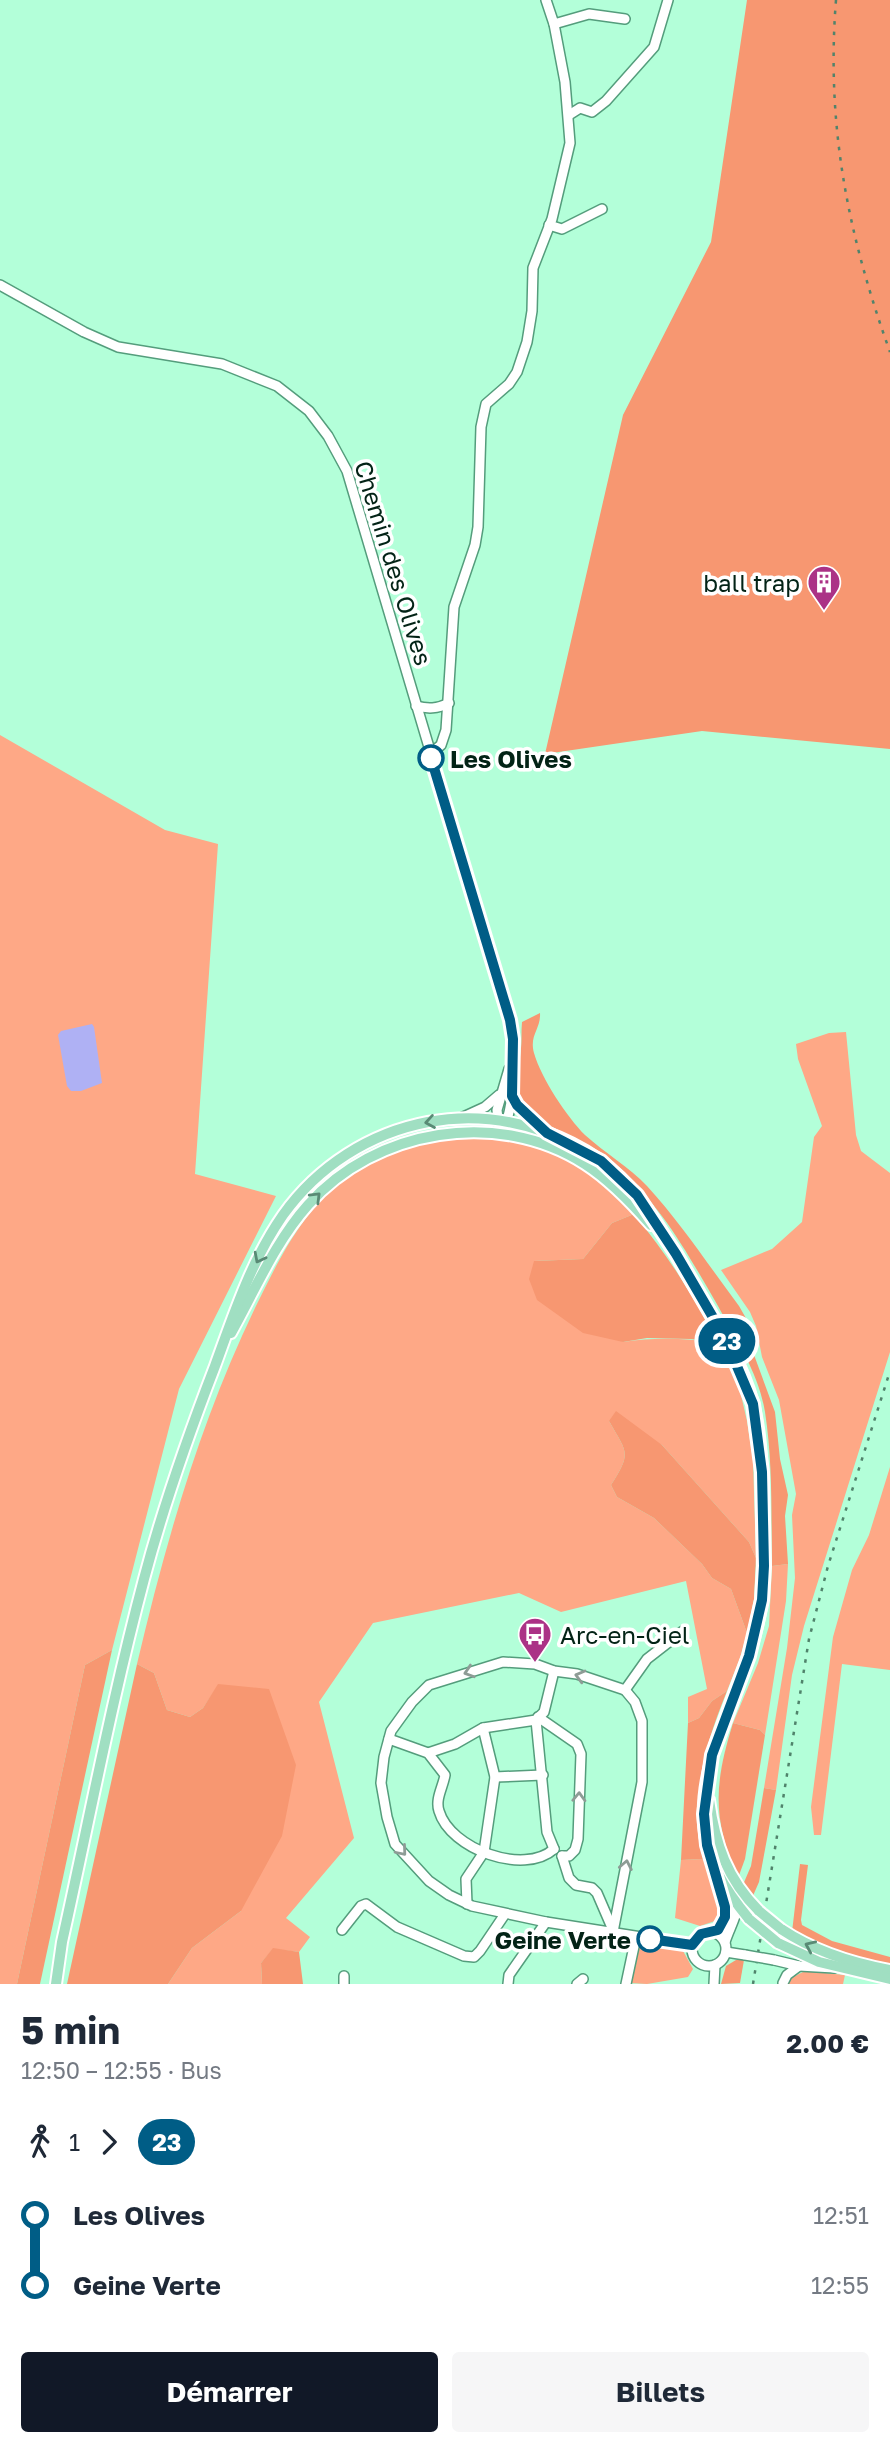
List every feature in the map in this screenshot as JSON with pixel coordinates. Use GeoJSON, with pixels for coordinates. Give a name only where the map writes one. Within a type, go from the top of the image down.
{"type":"FeatureCollection","features":[{"type":"Feature","properties":{"kind":"main road"},"geometry":{"type":"LineString","coordinates":[[50,1984],[62,1942],[144,1579],[188,1434],[239,1296],[262,1250],[284,1215],[303,1191],[341,1158],[379,1137],[431,1121],[458,1119],[503,1121],[547,1133],[601,1161],[637,1195],[676,1254],[725,1338],[747,1385],[758,1428],[764,1566],[760,1617],[749,1656],[715,1747],[707,1784],[704,1825],[713,1864],[738,1907],[753,1910],[802,1942],[835,1956],[890,1970]]}},
{"type":"Feature","properties":{"kind":"main road"},"geometry":{"type":"LineString","coordinates":[[217,1360],[292,1226],[308,1205],[349,1168],[397,1144],[422,1137],[466,1132],[501,1134],[540,1143],[584,1164],[628,1200],[676,1254]]}},
{"type":"Feature","properties":{"kind":"main road"},"geometry":{"type":"LineString","coordinates":[[707,1784],[718,1846],[734,1882],[778,1943],[839,1969],[890,1979]]}},
{"type":"Feature","properties":{"kind":"main road"},"geometry":{"type":"LineString","coordinates":[[55,1984],[62,1942]]}},
{"type":"Feature","properties":{"kind":"street"},"geometry":{"type":"LineString","coordinates":[[430,754],[441,745],[446,730],[454,607],[475,545],[478,527],[481,427],[486,404],[509,384],[517,372],[527,342],[532,311],[533,268],[564,175],[570,143],[569,115],[554,24],[546,0]]}},
{"type":"Feature","properties":{"kind":"street"},"geometry":{"type":"LineString","coordinates":[[569,115],[580,108],[592,112],[606,101],[654,47],[668,0]]}},
{"type":"Feature","properties":{"kind":"street"},"geometry":{"type":"LineString","coordinates":[[554,24],[589,14],[625,19]]}},
{"type":"Feature","properties":{"kind":"street"},"geometry":{"type":"LineString","coordinates":[[549,225],[562,229],[602,209]]}},
{"type":"Feature","properties":{"kind":"street","name":"Chemin des Olives"},"geometry":{"type":"LineString","coordinates":[[0,285],[84,332],[118,347],[222,364],[277,386],[309,411],[328,436],[347,471],[510,1020],[513,1039],[512,1096],[501,1134]]}},
{"type":"Feature","properties":{"kind":"street"},"geometry":{"type":"LineString","coordinates":[[416,706],[426,709],[440,708],[449,703]]}},
{"type":"Feature","properties":{"kind":"street","name":"Chemin des Olives"},"geometry":{"type":"LineString","coordinates":[[503,1121],[497,1110],[512,1061]]}},
{"type":"Feature","properties":{"kind":"street"},"geometry":{"type":"LineString","coordinates":[[458,1119],[485,1107],[502,1090]]}},
{"type":"Feature","properties":{"kind":"street"},"geometry":{"type":"LineString","coordinates":[[512,1096],[522,1111],[547,1133]]}},
{"type":"Feature","properties":{"kind":"street"},"geometry":{"type":"LineString","coordinates":[[625,1690],[647,1660],[683,1631]]}},
{"type":"Feature","properties":{"kind":"street"},"geometry":{"type":"LineString","coordinates":[[613,1932],[642,1782],[642,1721],[635,1702],[625,1690],[535,1664],[503,1662],[429,1685],[412,1702],[391,1731],[384,1756],[381,1783],[395,1844],[429,1881],[467,1904],[505,1914],[636,1937],[692,1945]]}},
{"type":"Feature","properties":{"kind":"street"},"geometry":{"type":"LineString","coordinates":[[428,1753],[455,1744],[484,1728],[537,1719],[544,1712],[554,1671]]}},
{"type":"Feature","properties":{"kind":"street"},"geometry":{"type":"LineString","coordinates":[[537,1719],[547,1832],[554,1849],[562,1856],[569,1878],[576,1885],[593,1888],[597,1893],[613,1932]]}},
{"type":"Feature","properties":{"kind":"street"},"geometry":{"type":"LineString","coordinates":[[537,1719],[576,1744],[581,1754],[578,1839],[575,1850],[569,1856],[562,1856]]}},
{"type":"Feature","properties":{"kind":"street"},"geometry":{"type":"LineString","coordinates":[[467,1904],[466,1880],[484,1852],[495,1777],[484,1728]]}},
{"type":"Feature","properties":{"kind":"street"},"geometry":{"type":"LineString","coordinates":[[389,1740],[428,1753],[445,1774],[437,1802],[440,1815],[449,1829],[466,1843],[484,1852],[519,1862],[546,1856],[554,1849]]}},
{"type":"Feature","properties":{"kind":"street"},"geometry":{"type":"LineString","coordinates":[[495,1777],[542,1775]]}},
{"type":"Feature","properties":{"kind":"street"},"geometry":{"type":"LineString","coordinates":[[713,1864],[724,1901],[725,1917]]}},
{"type":"Feature","properties":{"kind":"street"},"geometry":{"type":"LineString","coordinates":[[734,1882],[738,1891],[738,1907],[722,1960],[707,1966],[697,1961],[692,1945],[701,1934],[719,1929],[730,1910],[738,1907]]}},
{"type":"Feature","properties":{"kind":"street"},"geometry":{"type":"LineString","coordinates":[[342,1930],[361,1906],[366,1904],[397,1927],[464,1956],[474,1957],[505,1914]]}},
{"type":"Feature","properties":{"kind":"street"},"geometry":{"type":"LineString","coordinates":[[508,1984],[509,1975],[546,1922]]}},
{"type":"Feature","properties":{"kind":"street"},"geometry":{"type":"LineString","coordinates":[[713,1932],[719,1934],[726,1947],[745,1955],[799,1966],[839,1969]]}},
{"type":"Feature","properties":{"kind":"street"},"geometry":{"type":"LineString","coordinates":[[626,1984],[636,1937]]}},
{"type":"Feature","properties":{"kind":"street"},"geometry":{"type":"LineString","coordinates":[[778,1961],[783,1984]]}},
{"type":"Feature","properties":{"kind":"street"},"geometry":{"type":"LineString","coordinates":[[714,1984],[715,1965]]}},
{"type":"Feature","properties":{"kind":"street"},"geometry":{"type":"LineString","coordinates":[[783,1984],[787,1975],[799,1966]]}},
{"type":"Feature","properties":{"kind":"shaded area"},"geometry":{"type":"Polygon","coordinates":[[[747,0],[890,0],[890,749],[702,731],[545,754],[623,415],[711,242],[747,0]]]}},
{"type":"Feature","properties":{"kind":"shaded area"},"geometry":{"type":"Polygon","coordinates":[[[0,735],[165,830],[218,844],[195,1174],[276,1196],[179,1389],[112,1650],[85,1665],[17,1984],[0,1984],[0,735]]]}},
{"type":"Feature","properties":{"kind":"shaded area"},"geometry":{"type":"Polygon","coordinates":[[[540,1013],[533,1041],[534,1053],[542,1074],[563,1108],[585,1135],[647,1186],[694,1245],[747,1320],[750,1344],[775,1412],[780,1459],[788,1495],[785,1516],[788,1564],[772,1566],[769,1450],[765,1412],[758,1384],[746,1357],[686,1251],[662,1216],[634,1183],[608,1162],[536,1120],[519,1101],[516,1082],[522,1022],[540,1013]]]}},
{"type":"Feature","properties":{"kind":"shaded area"},"geometry":{"type":"Polygon","coordinates":[[[846,1032],[856,1135],[861,1151],[890,1173],[890,1352],[804,1626],[792,1675],[776,1790],[764,1788],[787,1648],[795,1578],[792,1515],[796,1494],[779,1400],[762,1357],[756,1326],[750,1312],[721,1270],[772,1249],[802,1222],[814,1137],[822,1126],[798,1059],[796,1044],[829,1033],[846,1032]]]}},
{"type":"Feature","properties":{"kind":"shaded area"},"geometry":{"type":"Polygon","coordinates":[[[489,1137],[532,1146],[569,1161],[603,1183],[634,1214],[612,1223],[583,1259],[534,1261],[623,1342],[670,1339],[717,1343],[738,1382],[753,1460],[756,1558],[749,1542],[662,1445],[609,1421],[625,1453],[622,1466],[611,1485],[617,1497],[654,1518],[702,1564],[712,1578],[731,1589],[747,1633],[740,1658],[727,1691],[712,1701],[699,1718],[688,1723],[688,1697],[707,1689],[686,1581],[561,1612],[519,1593],[373,1623],[319,1702],[354,1838],[286,1918],[310,1937],[299,1952],[273,1949],[261,1963],[262,1984],[168,1984],[192,1948],[241,1911],[219,1684],[203,1708],[190,1717],[167,1710],[154,1673],[137,1664],[186,1483],[217,1394],[283,1253],[305,1219],[332,1189],[364,1166],[398,1151],[452,1139],[489,1137]]]}},
{"type":"Feature","properties":{"kind":"shaded area"},"geometry":{"type":"Polygon","coordinates":[[[634,1214],[679,1276],[717,1343],[691,1339],[647,1338],[623,1342],[583,1333],[537,1300],[529,1279],[534,1261],[583,1259],[612,1223],[634,1214]]]}},
{"type":"Feature","properties":{"kind":"shaded area"},"geometry":{"type":"Polygon","coordinates":[[[616,1411],[662,1445],[749,1542],[756,1558],[754,1599],[747,1633],[731,1589],[712,1578],[702,1564],[654,1518],[617,1497],[611,1485],[622,1466],[625,1453],[609,1421],[616,1411]]]}},
{"type":"Feature","properties":{"kind":"shaded area"},"geometry":{"type":"Polygon","coordinates":[[[890,1467],[890,1670],[842,1664],[821,1835],[814,1835],[811,1807],[833,1637],[852,1570],[869,1535],[890,1467]]]}},
{"type":"Feature","properties":{"kind":"shaded area"},"geometry":{"type":"Polygon","coordinates":[[[788,1564],[786,1601],[765,1735],[760,1730],[733,1723],[758,1663],[769,1626],[772,1566],[788,1564]]]}},
{"type":"Feature","properties":{"kind":"shaded area"},"geometry":{"type":"Polygon","coordinates":[[[112,1650],[40,1984],[17,1984],[85,1665],[112,1650]]]}},
{"type":"Feature","properties":{"kind":"shaded area"},"geometry":{"type":"Polygon","coordinates":[[[137,1664],[154,1673],[167,1710],[190,1717],[203,1708],[218,1684],[269,1689],[296,1765],[282,1836],[241,1911],[192,1948],[168,1984],[67,1984],[137,1664]]]}},
{"type":"Feature","properties":{"kind":"shaded area"},"geometry":{"type":"Polygon","coordinates":[[[727,1691],[711,1734],[699,1793],[703,1859],[681,1860],[688,1723],[699,1718],[712,1701],[727,1691]]]}},
{"type":"Feature","properties":{"kind":"shaded area"},"geometry":{"type":"Polygon","coordinates":[[[733,1723],[760,1730],[765,1735],[745,1859],[738,1878],[724,1837],[719,1801],[722,1765],[733,1723]]]}},
{"type":"Feature","properties":{"kind":"shaded area"},"geometry":{"type":"Polygon","coordinates":[[[764,1788],[776,1790],[759,1882],[752,1898],[742,1887],[751,1866],[764,1788]]]}},
{"type":"Feature","properties":{"kind":"shaded area"},"geometry":{"type":"Polygon","coordinates":[[[703,1859],[716,1890],[719,1906],[715,1921],[700,1926],[675,1918],[681,1860],[703,1859]]]}},
{"type":"Feature","properties":{"kind":"shaded area"},"geometry":{"type":"Polygon","coordinates":[[[800,1864],[808,1865],[802,1925],[832,1941],[890,1957],[890,1964],[826,1950],[792,1932],[800,1864]]]}},
{"type":"Feature","properties":{"kind":"shaded area"},"geometry":{"type":"Polygon","coordinates":[[[639,1942],[682,1949],[693,1969],[688,1977],[647,1984],[630,1983],[639,1942]]]}},
{"type":"Feature","properties":{"kind":"shaded area"},"geometry":{"type":"Polygon","coordinates":[[[273,1948],[299,1952],[303,1984],[262,1984],[261,1963],[273,1948]]]}},
{"type":"Feature","properties":{"kind":"shaded area"},"geometry":{"type":"Polygon","coordinates":[[[736,1960],[744,1960],[740,1983],[721,1984],[726,1966],[736,1960]]]}},
{"type":"Feature","properties":{"kind":"shaded area"},"geometry":{"type":"Polygon","coordinates":[[[805,1971],[845,1975],[843,1984],[788,1984],[791,1978],[805,1971]]]}},
{"type":"Feature","properties":{"kind":"water"},"geometry":{"type":"Polygon","coordinates":[[[92,1024],[102,1083],[81,1091],[71,1091],[67,1086],[58,1035],[61,1031],[92,1024]]]}},
{"type":"Feature","properties":{"kind":"railway"},"geometry":{"type":"LineString","coordinates":[[836,0],[834,92],[844,179],[862,265],[890,352]]}},
{"type":"Feature","properties":{"kind":"railway"},"geometry":{"type":"LineString","coordinates":[[753,1984],[809,1639],[828,1566],[890,1371]]}},
{"type":"Feature","properties":{"kind":"bus line","name":"23"},"geometry":{"type":"LineString","coordinates":[[431,758],[510,1020],[513,1039],[512,1096],[522,1111],[547,1133],[601,1161],[637,1195],[676,1254],[725,1338],[747,1385],[758,1428],[764,1566],[760,1617],[744,1671],[712,1755],[704,1814],[705,1836],[723,1898],[725,1917],[718,1930],[701,1934],[692,1945],[650,1939]]}},
{"type":"Feature","properties":{"kind":"place","name":"ball trap"},"geometry":{"type":"Point","coordinates":[824,612]}},
{"type":"Feature","properties":{"kind":"place","name":"Les Olives"},"geometry":{"type":"Point","coordinates":[431,758]}},
{"type":"Feature","properties":{"kind":"place","name":"Arc-en-Ciel"},"geometry":{"type":"Point","coordinates":[535,1664]}},
{"type":"Feature","properties":{"kind":"place","name":"Geine Verte"},"geometry":{"type":"Point","coordinates":[650,1939]}}]}
